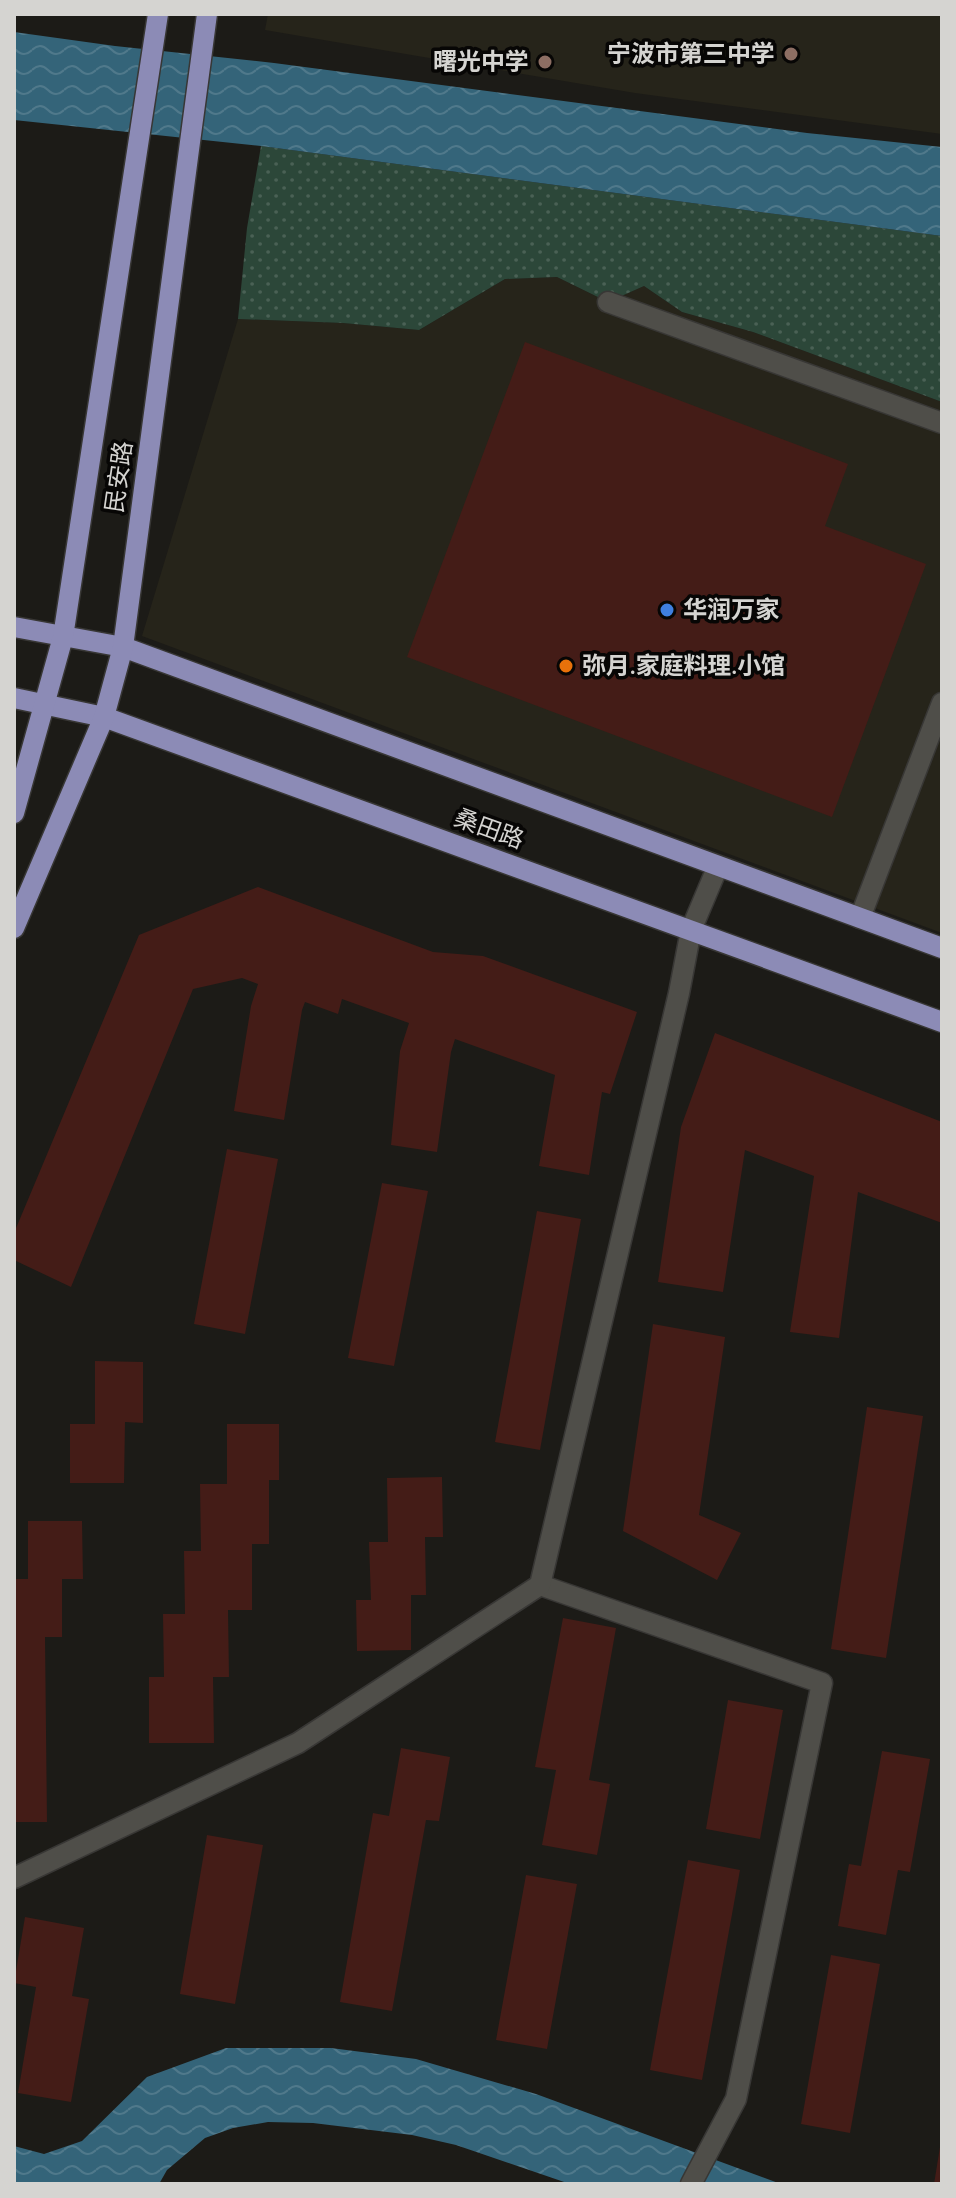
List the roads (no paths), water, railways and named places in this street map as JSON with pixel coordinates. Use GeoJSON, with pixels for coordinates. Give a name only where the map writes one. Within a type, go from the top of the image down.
{"type":"FeatureCollection","features":[{"type":"Feature","properties":{"kind":"main road","name":"民安路"},"geometry":{"type":"LineString","coordinates":[[14,813],[63,637],[158,14]]}},
{"type":"Feature","properties":{"kind":"main road","name":"民安路"},"geometry":{"type":"LineString","coordinates":[[14,928],[104,717],[123,647],[207,14]]}},
{"type":"Feature","properties":{"kind":"main road","name":"桑田路"},"geometry":{"type":"LineString","coordinates":[[14,627],[123,647],[942,948]]}},
{"type":"Feature","properties":{"kind":"main road","name":"桑田路"},"geometry":{"type":"LineString","coordinates":[[14,698],[104,717],[942,1022]]}},
{"type":"Feature","properties":{"kind":"street"},"geometry":{"type":"LineString","coordinates":[[608,302],[942,423]]}},
{"type":"Feature","properties":{"kind":"street"},"geometry":{"type":"LineString","coordinates":[[860,918],[942,703]]}},
{"type":"Feature","properties":{"kind":"street"},"geometry":{"type":"LineString","coordinates":[[14,1878],[298,1743],[540,1585],[679,993],[691,930],[718,866]]}},
{"type":"Feature","properties":{"kind":"street"},"geometry":{"type":"LineString","coordinates":[[540,1585],[822,1683],[736,2099],[691,2184]]}},
{"type":"Feature","properties":{"kind":"water"},"geometry":{"type":"Polygon","coordinates":[[[14,32],[807,133],[942,147],[942,236],[261,146],[14,120],[14,32]]]}},
{"type":"Feature","properties":{"kind":"water"},"geometry":{"type":"Polygon","coordinates":[[[226,2048],[331,2048],[416,2059],[536,2094],[781,2184],[570,2184],[456,2145],[412,2135],[313,2123],[268,2122],[233,2128],[205,2138],[167,2170],[159,2184],[14,2184],[14,2146],[44,2154],[82,2141],[147,2077],[226,2048]]]}},
{"type":"Feature","properties":{"kind":"place","name":"宁波市第三中学"},"geometry":{"type":"Point","coordinates":[791,54]}},
{"type":"Feature","properties":{"kind":"place","name":"曙光中学"},"geometry":{"type":"Point","coordinates":[545,62]}},
{"type":"Feature","properties":{"kind":"place","name":"华润万家"},"geometry":{"type":"Point","coordinates":[667,610]}},
{"type":"Feature","properties":{"kind":"place","name":"弥月.家庭料理.小馆"},"geometry":{"type":"Point","coordinates":[566,666]}}]}
